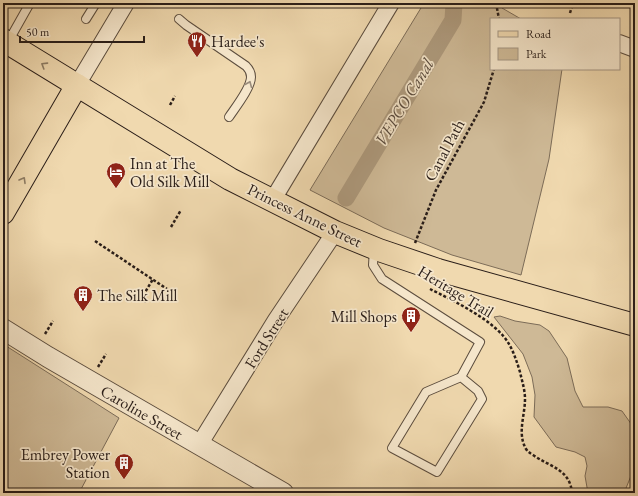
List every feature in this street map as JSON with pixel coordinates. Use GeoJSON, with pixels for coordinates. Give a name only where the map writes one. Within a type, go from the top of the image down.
{"type":"FeatureCollection","features":[{"type":"Feature","properties":{"kind":"main road","name":"Princess Anne Street"},"geometry":{"type":"LineString","coordinates":[[5,41],[230,179],[335,232],[374,248],[438,270],[635,326]]}},
{"type":"Feature","properties":{"kind":"main road"},"geometry":{"type":"LineString","coordinates":[[3,214],[77,85]]}},
{"type":"Feature","properties":{"kind":"main road"},"geometry":{"type":"LineString","coordinates":[[47,137],[82,104],[92,103],[111,106]]}},
{"type":"Feature","properties":{"kind":"street"},"geometry":{"type":"LineString","coordinates":[[77,85],[126,3]]}},
{"type":"Feature","properties":{"kind":"street"},"geometry":{"type":"LineString","coordinates":[[272,201],[392,3]]}},
{"type":"Feature","properties":{"kind":"street"},"geometry":{"type":"LineString","coordinates":[[620,43],[635,49]]}},
{"type":"Feature","properties":{"kind":"street","name":"Ford Street"},"geometry":{"type":"LineString","coordinates":[[199,445],[276,320],[335,232]]}},
{"type":"Feature","properties":{"kind":"street","name":"Caroline Street"},"geometry":{"type":"LineString","coordinates":[[3,329],[48,357],[283,493]]}},
{"type":"Feature","properties":{"kind":"lane"},"geometry":{"type":"LineString","coordinates":[[5,41],[30,3]]}},
{"type":"Feature","properties":{"kind":"lane"},"geometry":{"type":"LineString","coordinates":[[86,19],[96,3]]}},
{"type":"Feature","properties":{"kind":"lane"},"geometry":{"type":"LineString","coordinates":[[178,19],[246,66],[250,72],[251,76],[249,85],[229,117]]}},
{"type":"Feature","properties":{"kind":"lane"},"geometry":{"type":"LineString","coordinates":[[374,248],[373,265],[382,279],[480,342],[461,377],[426,392],[392,448],[437,472],[482,399],[478,392],[461,377]]}},
{"type":"Feature","properties":{"kind":"path"},"geometry":{"type":"LineString","coordinates":[[496,3],[499,18]]}},
{"type":"Feature","properties":{"kind":"path"},"geometry":{"type":"LineString","coordinates":[[570,13],[573,3]]}},
{"type":"Feature","properties":{"kind":"path","name":"Canal Path"},"geometry":{"type":"LineString","coordinates":[[416,242],[436,190],[484,102],[494,70]]}},
{"type":"Feature","properties":{"kind":"path"},"geometry":{"type":"LineString","coordinates":[[170,105],[175,96]]}},
{"type":"Feature","properties":{"kind":"path"},"geometry":{"type":"LineString","coordinates":[[171,227],[181,210]]}},
{"type":"Feature","properties":{"kind":"path"},"geometry":{"type":"LineString","coordinates":[[95,241],[168,289]]}},
{"type":"Feature","properties":{"kind":"path"},"geometry":{"type":"LineString","coordinates":[[146,302],[141,299],[153,279]]}},
{"type":"Feature","properties":{"kind":"path","name":"Heritage Trail"},"geometry":{"type":"LineString","coordinates":[[429,288],[481,317],[501,333],[508,343],[517,360],[525,398],[521,430],[522,441],[527,451],[538,459],[560,470],[567,477],[571,484],[572,493]]}},
{"type":"Feature","properties":{"kind":"path"},"geometry":{"type":"LineString","coordinates":[[45,334],[53,322]]}},
{"type":"Feature","properties":{"kind":"path"},"geometry":{"type":"LineString","coordinates":[[98,367],[106,354]]}},
{"type":"Feature","properties":{"kind":"green space"},"geometry":{"type":"Polygon","coordinates":[[[424,3],[501,3],[502,8],[519,18],[490,18],[490,70],[562,70],[549,159],[521,275],[452,255],[384,228],[310,190],[424,3]]]}},
{"type":"Feature","properties":{"kind":"green space"},"geometry":{"type":"Polygon","coordinates":[[[500,316],[515,321],[540,325],[549,331],[567,358],[575,391],[583,407],[608,407],[622,411],[634,428],[633,471],[624,493],[588,493],[585,476],[587,466],[585,457],[575,452],[556,447],[534,417],[535,395],[532,377],[523,354],[494,317],[500,316]]]}},
{"type":"Feature","properties":{"kind":"green space"},"geometry":{"type":"Polygon","coordinates":[[[3,344],[119,418],[79,493],[3,493],[3,344]]]}},
{"type":"Feature","properties":{"kind":"waterway","name":"VEPCO Canal"},"geometry":{"type":"LineString","coordinates":[[346,198],[453,20],[454,3]]}},
{"type":"Feature","properties":{"kind":"place","name":"Hardee's"},"geometry":{"type":"Point","coordinates":[197,58]}},
{"type":"Feature","properties":{"kind":"place","name":"Inn at The Old Silk Mill"},"geometry":{"type":"Point","coordinates":[116,189]}},
{"type":"Feature","properties":{"kind":"place","name":"The Silk Mill"},"geometry":{"type":"Point","coordinates":[83,312]}},
{"type":"Feature","properties":{"kind":"place","name":"Mill Shops"},"geometry":{"type":"Point","coordinates":[411,333]}},
{"type":"Feature","properties":{"kind":"place","name":"Embrey Power Station"},"geometry":{"type":"Point","coordinates":[124,480]}}]}
